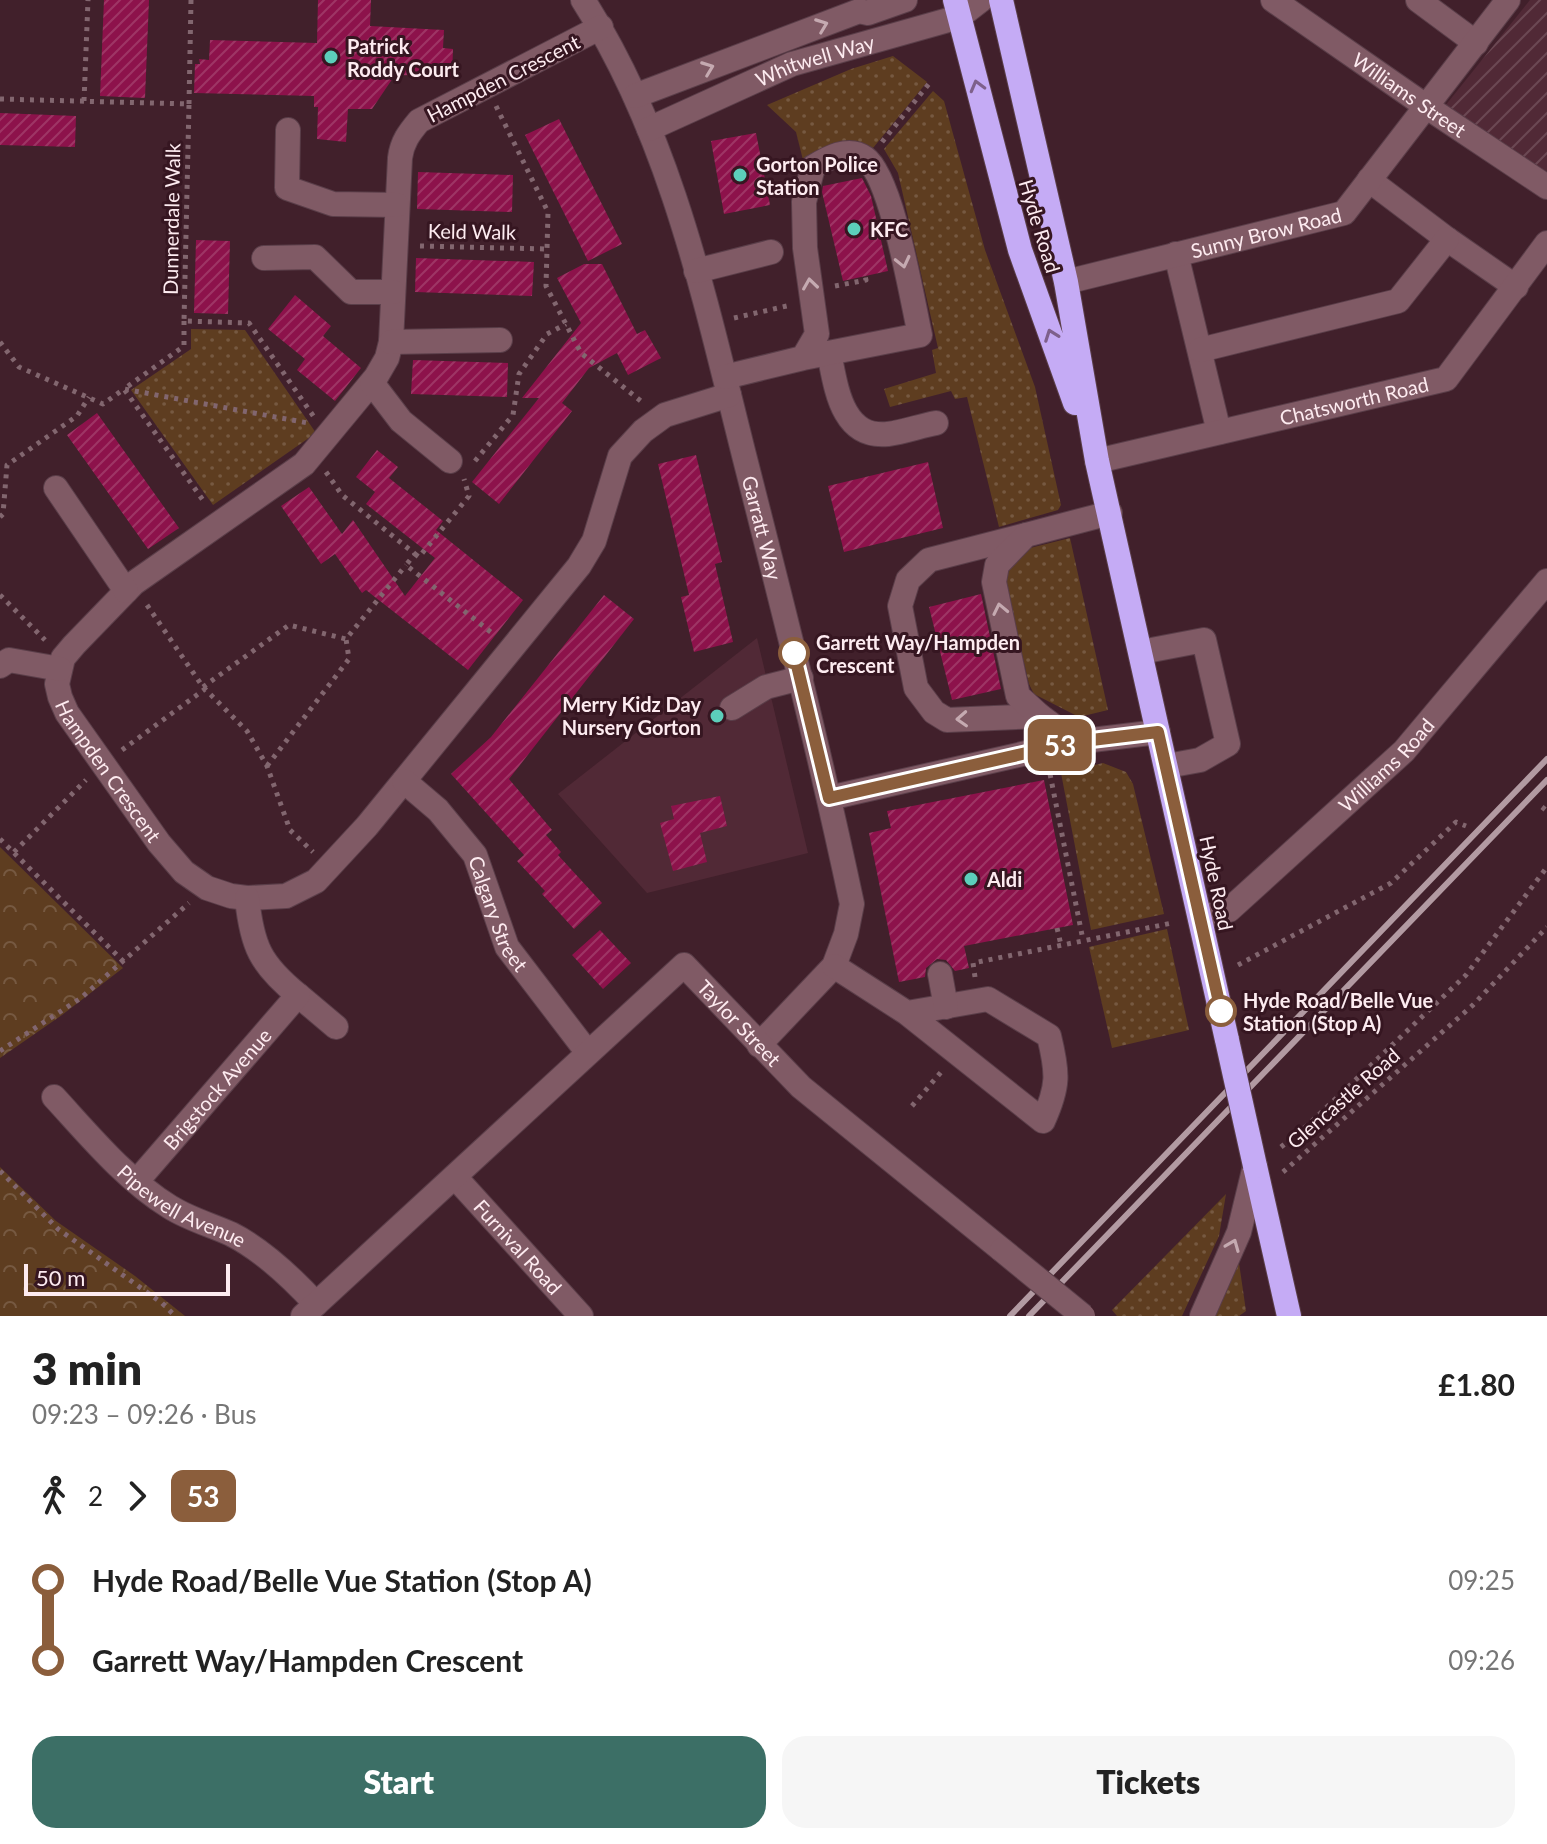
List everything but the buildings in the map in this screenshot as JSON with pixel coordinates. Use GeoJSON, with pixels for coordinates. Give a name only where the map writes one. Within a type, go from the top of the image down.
{"type":"FeatureCollection","features":[{"type":"Feature","properties":{"kind":"highway","name":"Hyde Road"},"geometry":{"type":"LineString","coordinates":[[1001,0],[1066,282],[1097,461],[1289,1316]]}},
{"type":"Feature","properties":{"kind":"highway","name":"Hyde Road"},"geometry":{"type":"LineString","coordinates":[[957,8],[1020,250],[1097,461]]}},
{"type":"Feature","properties":{"kind":"street","name":"Garratt Way"},"geometry":{"type":"LineString","coordinates":[[583,0],[601,27],[635,96],[681,216],[801,678],[852,904],[846,934],[834,966],[759,1045]]}},
{"type":"Feature","properties":{"kind":"street","name":"Whitwell Way"},"geometry":{"type":"LineString","coordinates":[[635,96],[861,5],[868,13],[905,0]]}},
{"type":"Feature","properties":{"kind":"street","name":"Whitwell Way"},"geometry":{"type":"LineString","coordinates":[[649,129],[792,64],[981,0]]}},
{"type":"Feature","properties":{"kind":"street","name":"Williams Street"},"geometry":{"type":"LineString","coordinates":[[1273,0],[1547,187]]}},
{"type":"Feature","properties":{"kind":"street"},"geometry":{"type":"LineString","coordinates":[[1418,0],[1476,43]]}},
{"type":"Feature","properties":{"kind":"street","name":"Sunny Brow Road"},"geometry":{"type":"LineString","coordinates":[[1066,282],[1344,213],[1508,0]]}},
{"type":"Feature","properties":{"kind":"street","name":"Hampden Crescent"},"geometry":{"type":"LineString","coordinates":[[601,27],[419,121],[402,145],[391,342],[372,383],[314,454],[129,588],[61,663],[57,684],[67,713],[159,843],[177,866],[201,885],[247,898],[286,896],[316,881],[404,781],[579,566],[594,541],[620,456],[643,431],[665,415],[727,386],[803,358],[920,335],[887,195],[868,160]]}},
{"type":"Feature","properties":{"kind":"street"},"geometry":{"type":"LineString","coordinates":[[288,130],[287,188],[333,204],[397,205]]}},
{"type":"Feature","properties":{"kind":"street"},"geometry":{"type":"LineString","coordinates":[[803,358],[817,334],[805,248],[804,202],[813,167],[837,153],[862,156],[868,160]]}},
{"type":"Feature","properties":{"kind":"street"},"geometry":{"type":"LineString","coordinates":[[1369,180],[1516,287]]}},
{"type":"Feature","properties":{"kind":"street"},"geometry":{"type":"LineString","coordinates":[[1200,350],[1398,301],[1447,239]]}},
{"type":"Feature","properties":{"kind":"street","name":"Chatsworth Road"},"geometry":{"type":"LineString","coordinates":[[1097,461],[1446,379],[1547,243]]}},
{"type":"Feature","properties":{"kind":"street"},"geometry":{"type":"LineString","coordinates":[[696,271],[771,252]]}},
{"type":"Feature","properties":{"kind":"street"},"geometry":{"type":"LineString","coordinates":[[1176,254],[1219,432]]}},
{"type":"Feature","properties":{"kind":"street"},"geometry":{"type":"LineString","coordinates":[[264,258],[315,257],[351,292],[393,292]]}},
{"type":"Feature","properties":{"kind":"street"},"geometry":{"type":"LineString","coordinates":[[391,342],[500,340]]}},
{"type":"Feature","properties":{"kind":"street"},"geometry":{"type":"LineString","coordinates":[[829,353],[842,407],[856,427],[888,434],[936,423]]}},
{"type":"Feature","properties":{"kind":"street"},"geometry":{"type":"LineString","coordinates":[[372,383],[401,421],[462,467]]}},
{"type":"Feature","properties":{"kind":"street"},"geometry":{"type":"LineString","coordinates":[[56,488],[129,588]]}},
{"type":"Feature","properties":{"kind":"street"},"geometry":{"type":"LineString","coordinates":[[1040,716],[947,720],[934,712],[916,688],[900,606],[908,580],[929,560],[1110,513]]}},
{"type":"Feature","properties":{"kind":"street"},"geometry":{"type":"LineString","coordinates":[[1026,535],[997,565],[994,582],[1018,696],[1075,742]]}},
{"type":"Feature","properties":{"kind":"street","name":"Williams Road"},"geometry":{"type":"LineString","coordinates":[[1200,918],[1229,910],[1404,751],[1547,581]]}},
{"type":"Feature","properties":{"kind":"street"},"geometry":{"type":"LineString","coordinates":[[1141,652],[1204,640],[1228,744],[1200,760],[1167,766]]}},
{"type":"Feature","properties":{"kind":"street"},"geometry":{"type":"LineString","coordinates":[[0,666],[9,660],[61,663]]}},
{"type":"Feature","properties":{"kind":"street"},"geometry":{"type":"LineString","coordinates":[[732,708],[766,687],[801,678]]}},
{"type":"Feature","properties":{"kind":"street"},"geometry":{"type":"LineString","coordinates":[[829,798],[1075,742],[1158,732]]}},
{"type":"Feature","properties":{"kind":"street","name":"Calgary Street"},"geometry":{"type":"LineString","coordinates":[[404,781],[438,810],[475,855],[507,947],[588,1053]]}},
{"type":"Feature","properties":{"kind":"street"},"geometry":{"type":"LineString","coordinates":[[247,898],[251,934],[261,954],[281,981],[336,1027]]}},
{"type":"Feature","properties":{"kind":"street","name":"Taylor Street"},"geometry":{"type":"LineString","coordinates":[[310,1310],[684,965],[801,1087],[1083,1316]]}},
{"type":"Feature","properties":{"kind":"street"},"geometry":{"type":"LineString","coordinates":[[834,966],[907,1013],[1043,1121],[1053,1100],[1057,1070],[1049,1036],[988,999],[907,1013]]}},
{"type":"Feature","properties":{"kind":"street"},"geometry":{"type":"LineString","coordinates":[[940,974],[946,1007]]}},
{"type":"Feature","properties":{"kind":"street","name":"Brigstock Avenue"},"geometry":{"type":"LineString","coordinates":[[137,1181],[298,995]]}},
{"type":"Feature","properties":{"kind":"street","name":"Pipewell Avenue"},"geometry":{"type":"LineString","coordinates":[[54,1097],[101,1148],[137,1181],[171,1207],[255,1249],[301,1287],[310,1310]]}},
{"type":"Feature","properties":{"kind":"street"},"geometry":{"type":"LineString","coordinates":[[1202,1316],[1239,1232],[1255,1166]]}},
{"type":"Feature","properties":{"kind":"street","name":"Furnival Road"},"geometry":{"type":"LineString","coordinates":[[455,1177],[581,1316]]}},
{"type":"Feature","properties":{"kind":"path"},"geometry":{"type":"LineString","coordinates":[[84,101],[88,0]]}},
{"type":"Feature","properties":{"kind":"path","name":"Dunnerdale Walk"},"geometry":{"type":"LineString","coordinates":[[124,389],[321,426],[249,323],[184,321],[191,0]]}},
{"type":"Feature","properties":{"kind":"path"},"geometry":{"type":"LineString","coordinates":[[868,160],[932,80]]}},
{"type":"Feature","properties":{"kind":"path"},"geometry":{"type":"LineString","coordinates":[[0,99],[189,104]]}},
{"type":"Feature","properties":{"kind":"path"},"geometry":{"type":"LineString","coordinates":[[493,102],[548,212],[546,286],[581,353],[644,403]]}},
{"type":"Feature","properties":{"kind":"path","name":"Keld Walk"},"geometry":{"type":"LineString","coordinates":[[395,245],[547,249]]}},
{"type":"Feature","properties":{"kind":"path"},"geometry":{"type":"LineString","coordinates":[[822,289],[866,280],[865,276]]}},
{"type":"Feature","properties":{"kind":"path"},"geometry":{"type":"LineString","coordinates":[[733,318],[803,303]]}},
{"type":"Feature","properties":{"kind":"path"},"geometry":{"type":"LineString","coordinates":[[0,342],[19,367],[103,404],[184,346],[184,321]]}},
{"type":"Feature","properties":{"kind":"path"},"geometry":{"type":"LineString","coordinates":[[314,454],[342,495],[419,557],[469,496],[462,467],[513,415],[519,374],[547,334],[566,324]]}},
{"type":"Feature","properties":{"kind":"path"},"geometry":{"type":"LineString","coordinates":[[124,389],[219,524]]}},
{"type":"Feature","properties":{"kind":"path"},"geometry":{"type":"LineString","coordinates":[[1,515],[7,465],[77,416],[89,397]]}},
{"type":"Feature","properties":{"kind":"path"},"geometry":{"type":"LineString","coordinates":[[267,766],[349,659],[346,639],[415,554]]}},
{"type":"Feature","properties":{"kind":"path"},"geometry":{"type":"LineString","coordinates":[[406,565],[512,648]]}},
{"type":"Feature","properties":{"kind":"path"},"geometry":{"type":"LineString","coordinates":[[129,588],[204,688],[247,731],[267,766],[290,830],[329,867]]}},
{"type":"Feature","properties":{"kind":"path"},"geometry":{"type":"LineString","coordinates":[[0,595],[61,663]]}},
{"type":"Feature","properties":{"kind":"path"},"geometry":{"type":"LineString","coordinates":[[110,759],[289,625],[346,639]]}},
{"type":"Feature","properties":{"kind":"path"},"geometry":{"type":"LineString","coordinates":[[1049,765],[1083,941]]}},
{"type":"Feature","properties":{"kind":"path"},"geometry":{"type":"LineString","coordinates":[[13,852],[92,773]]}},
{"type":"Feature","properties":{"kind":"path"},"geometry":{"type":"LineString","coordinates":[[1238,965],[1391,883],[1456,822],[1466,826]]}},
{"type":"Feature","properties":{"kind":"path"},"geometry":{"type":"LineString","coordinates":[[0,839],[124,962]]}},
{"type":"Feature","properties":{"kind":"path"},"geometry":{"type":"LineString","coordinates":[[1281,1147],[1466,975],[1547,867]]}},
{"type":"Feature","properties":{"kind":"path"},"geometry":{"type":"LineString","coordinates":[[0,1051],[81,998],[189,903],[201,885]]}},
{"type":"Feature","properties":{"kind":"path"},"geometry":{"type":"LineString","coordinates":[[964,981],[975,979],[973,963],[1172,923]]}},
{"type":"Feature","properties":{"kind":"path","name":"Glencastle Road"},"geometry":{"type":"LineString","coordinates":[[1261,1191],[1473,1005],[1547,927]]}},
{"type":"Feature","properties":{"kind":"path"},"geometry":{"type":"LineString","coordinates":[[1057,928],[1061,945]]}},
{"type":"Feature","properties":{"kind":"path"},"geometry":{"type":"LineString","coordinates":[[912,1106],[948,1064]]}},
{"type":"Feature","properties":{"kind":"path"},"geometry":{"type":"LineString","coordinates":[[0,1171],[58,1229],[162,1303],[175,1316]]}},
{"type":"Feature","properties":{"kind":"shaded area"},"geometry":{"type":"Polygon","coordinates":[[[1530,0],[1547,0],[1547,186],[1445,106],[1530,0]]]}},
{"type":"Feature","properties":{"kind":"shaded area","name":"Merry Kidz Day Nursery Gorton"},"geometry":{"type":"Polygon","coordinates":[[[757,638],[808,853],[647,893],[558,794],[757,638]]]}},
{"type":"Feature","properties":{"kind":"green space"},"geometry":{"type":"Polygon","coordinates":[[[893,56],[927,82],[873,148],[844,141],[828,146],[804,164],[796,132],[767,105],[851,69],[893,56]]]}},
{"type":"Feature","properties":{"kind":"green space"},"geometry":{"type":"Polygon","coordinates":[[[933,91],[944,101],[985,250],[1035,387],[1061,505],[1058,510],[999,527],[967,397],[955,399],[951,391],[890,407],[884,389],[936,373],[932,350],[938,348],[898,173],[884,149],[933,91]]]}},
{"type":"Feature","properties":{"kind":"green space"},"geometry":{"type":"Polygon","coordinates":[[[191,329],[245,330],[316,433],[213,505],[131,390],[191,349],[191,329]]]}},
{"type":"Feature","properties":{"kind":"green space"},"geometry":{"type":"Polygon","coordinates":[[[1070,538],[1108,710],[1079,717],[1034,694],[1007,590],[1006,573],[1026,549],[1070,538]]]}},
{"type":"Feature","properties":{"kind":"green space"},"geometry":{"type":"Polygon","coordinates":[[[1103,763],[1126,772],[1133,784],[1164,914],[1091,930],[1061,773],[1103,763]]]}},
{"type":"Feature","properties":{"kind":"green space"},"geometry":{"type":"Polygon","coordinates":[[[0,847],[123,968],[0,1058],[0,847]]]}},
{"type":"Feature","properties":{"kind":"green space"},"geometry":{"type":"Polygon","coordinates":[[[1167,929],[1189,1030],[1112,1048],[1089,947],[1167,929]]]}},
{"type":"Feature","properties":{"kind":"green space"},"geometry":{"type":"Polygon","coordinates":[[[0,1167],[56,1221],[135,1276],[185,1316],[0,1316],[0,1167]]]}},
{"type":"Feature","properties":{"kind":"green space"},"geometry":{"type":"Polygon","coordinates":[[[1226,1194],[1219,1236],[1182,1316],[1117,1316],[1112,1310],[1226,1194]]]}},
{"type":"Feature","properties":{"kind":"green space"},"geometry":{"type":"Polygon","coordinates":[[[1238,1256],[1246,1311],[1239,1316],[1213,1316],[1238,1256]]]}},
{"type":"Feature","properties":{"kind":"railway"},"geometry":{"type":"LineString","coordinates":[[1010,1316],[1547,759]]}},
{"type":"Feature","properties":{"kind":"railway"},"geometry":{"type":"LineString","coordinates":[[1029,1316],[1547,780]]}},
{"type":"Feature","properties":{"kind":"bus line","name":"53"},"geometry":{"type":"LineString","coordinates":[[794,653],[829,798],[1075,742],[1158,732],[1221,1011]]}},
{"type":"Feature","properties":{"kind":"place","name":"Patrick Roddy Court"},"geometry":{"type":"Point","coordinates":[331,57]}},
{"type":"Feature","properties":{"kind":"place","name":"Gorton Police Station"},"geometry":{"type":"Point","coordinates":[740,175]}},
{"type":"Feature","properties":{"kind":"place","name":"KFC"},"geometry":{"type":"Point","coordinates":[854,229]}},
{"type":"Feature","properties":{"kind":"place","name":"Garrett Way/Hampden Crescent"},"geometry":{"type":"Point","coordinates":[794,653]}},
{"type":"Feature","properties":{"kind":"place","name":"Merry Kidz Day Nursery Gorton"},"geometry":{"type":"Point","coordinates":[717,716]}},
{"type":"Feature","properties":{"kind":"place","name":"Aldi"},"geometry":{"type":"Point","coordinates":[971,879]}},
{"type":"Feature","properties":{"kind":"place","name":"Hyde Road/Belle Vue Station (Stop A)"},"geometry":{"type":"Point","coordinates":[1221,1011]}}]}
